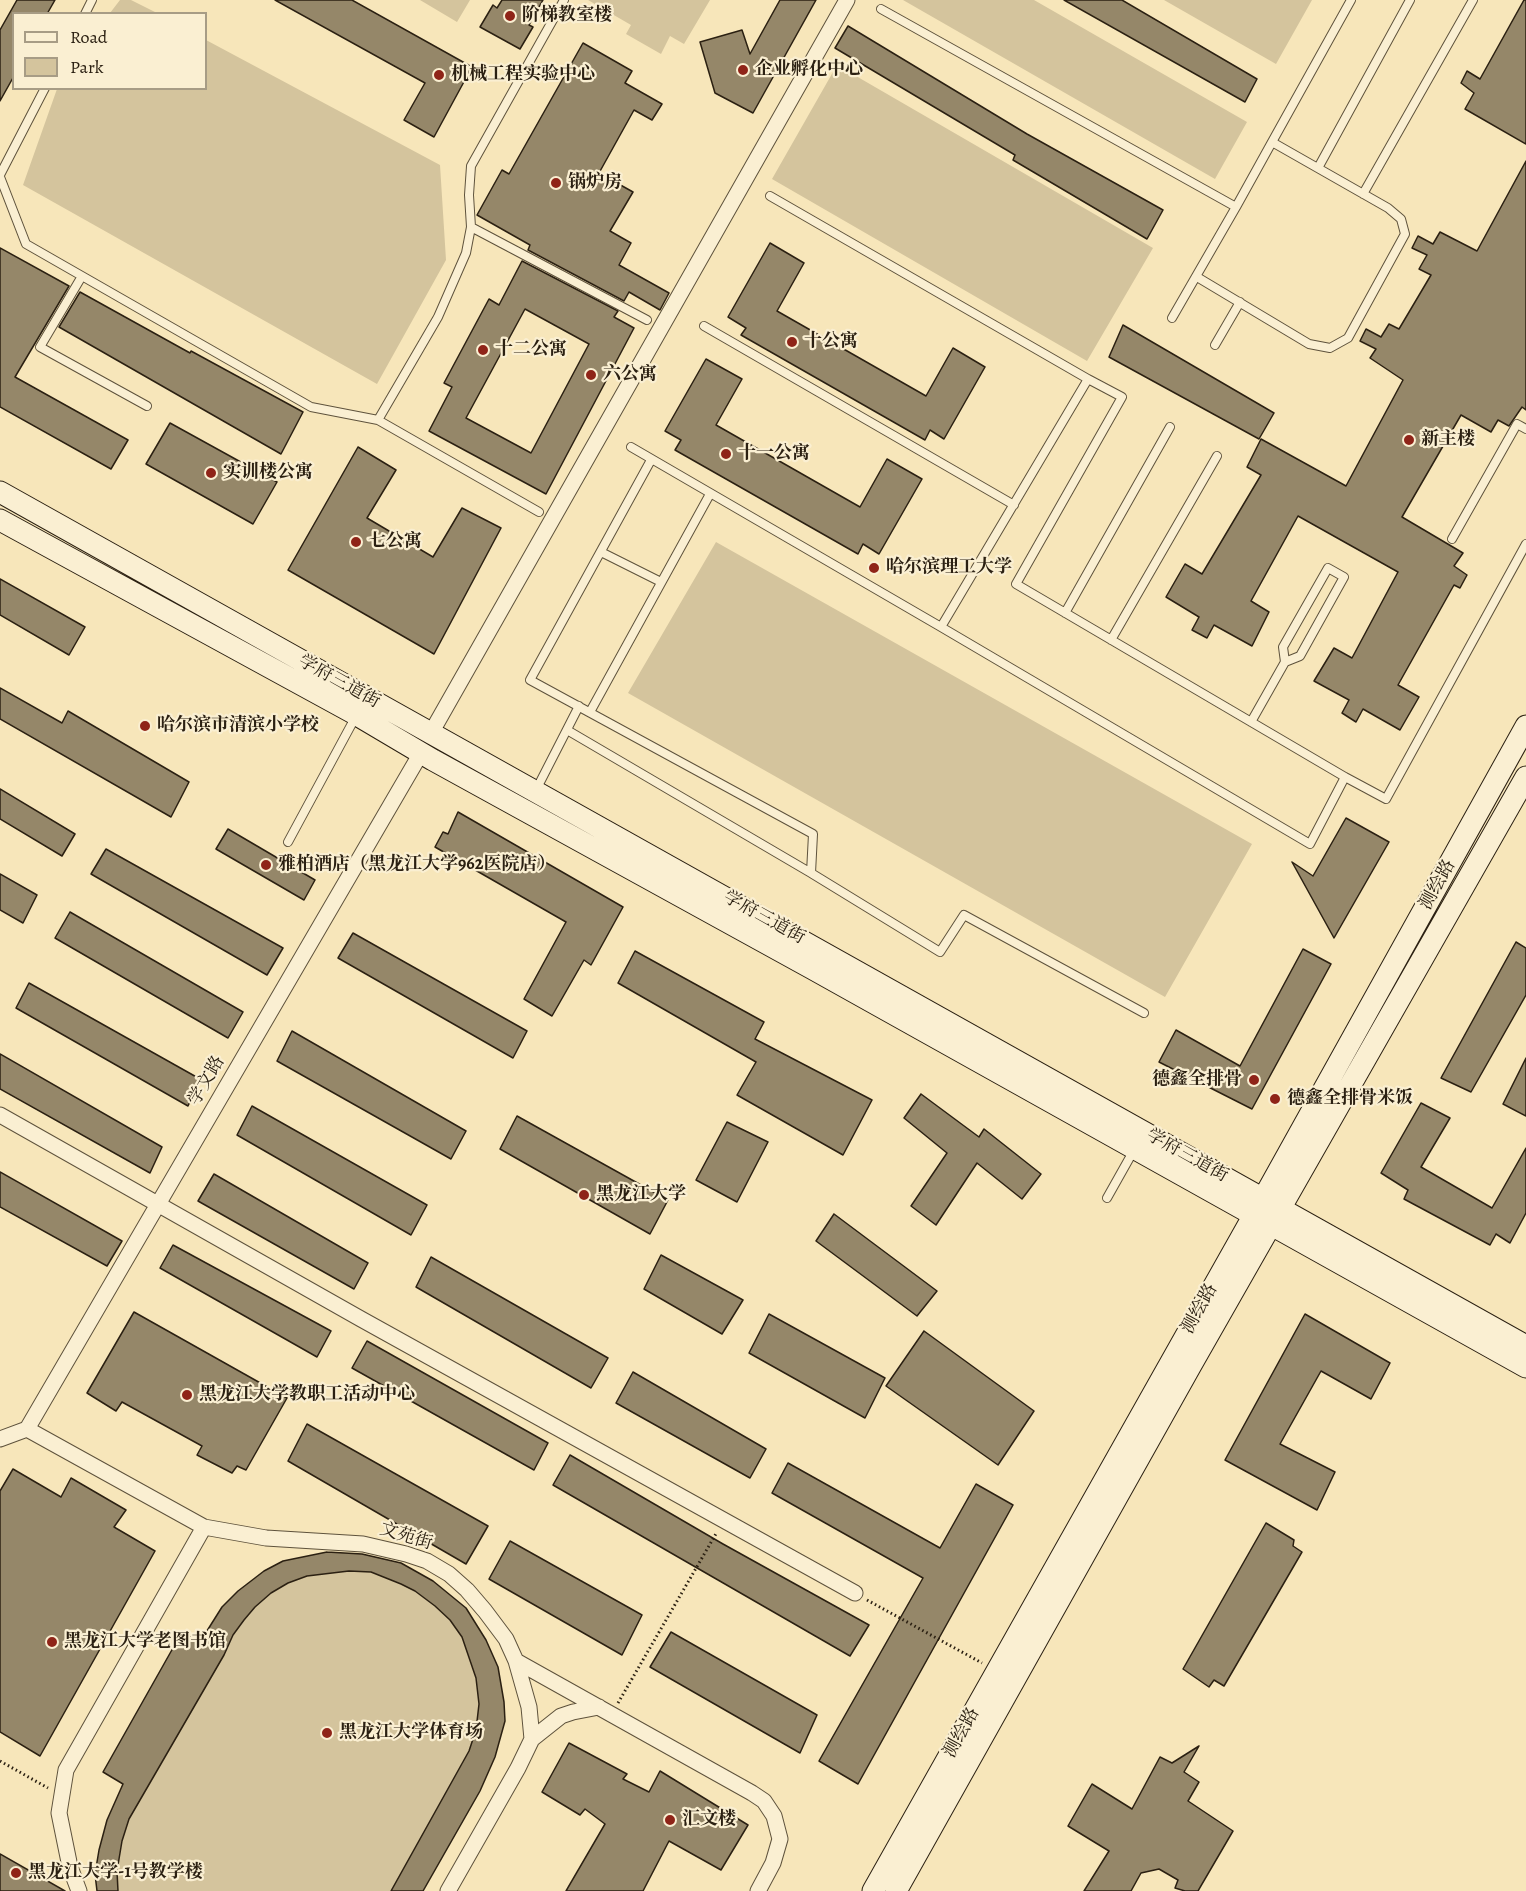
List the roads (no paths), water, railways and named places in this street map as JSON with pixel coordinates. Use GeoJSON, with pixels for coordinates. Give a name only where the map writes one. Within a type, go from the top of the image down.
{"type":"FeatureCollection","features":[{"type":"Feature","properties":{"kind":"main road","name":"学府三道街"},"geometry":{"type":"LineString","coordinates":[[0,492],[536,790],[1267,1212],[1526,1367]]}},
{"type":"Feature","properties":{"kind":"main road","name":"学府三道街"},"geometry":{"type":"LineString","coordinates":[[0,520],[357,715],[421,753],[1135,1149],[1267,1212],[1526,1346]]}},
{"type":"Feature","properties":{"kind":"main road","name":"测绘路"},"geometry":{"type":"LineString","coordinates":[[896,1891],[1267,1212],[1526,726]]}},
{"type":"Feature","properties":{"kind":"main road","name":"测绘路"},"geometry":{"type":"LineString","coordinates":[[873,1891],[996,1671],[1526,777]]}},
{"type":"Feature","properties":{"kind":"street"},"geometry":{"type":"LineString","coordinates":[[430,733],[847,0]]}},
{"type":"Feature","properties":{"kind":"street","name":"学文路"},"geometry":{"type":"LineString","coordinates":[[27,1429],[421,753]]}},
{"type":"Feature","properties":{"kind":"street"},"geometry":{"type":"LineString","coordinates":[[0,1116],[855,1593]]}},
{"type":"Feature","properties":{"kind":"street"},"geometry":{"type":"LineString","coordinates":[[0,1439],[27,1429]]}},
{"type":"Feature","properties":{"kind":"street","name":"文苑街"},"geometry":{"type":"LineString","coordinates":[[27,1429],[204,1527],[266,1538],[363,1544],[427,1561],[449,1574],[467,1590],[506,1638],[516,1661],[530,1707],[532,1739]]}},
{"type":"Feature","properties":{"kind":"street"},"geometry":{"type":"LineString","coordinates":[[80,1891],[70,1867],[59,1813],[66,1770],[204,1527]]}},
{"type":"Feature","properties":{"kind":"street"},"geometry":{"type":"LineString","coordinates":[[516,1661],[764,1801],[774,1816],[780,1839],[773,1863],[758,1891]]}},
{"type":"Feature","properties":{"kind":"street"},"geometry":{"type":"LineString","coordinates":[[448,1891],[532,1739],[561,1716],[573,1712],[605,1711]]}},
{"type":"Feature","properties":{"kind":"lane"},"geometry":{"type":"LineString","coordinates":[[378,420],[438,317],[466,253],[471,227],[469,195],[471,166],[564,0]]}},
{"type":"Feature","properties":{"kind":"lane"},"geometry":{"type":"LineString","coordinates":[[1172,318],[1351,0]]}},
{"type":"Feature","properties":{"kind":"lane"},"geometry":{"type":"LineString","coordinates":[[1318,168],[1410,0]]}},
{"type":"Feature","properties":{"kind":"lane"},"geometry":{"type":"LineString","coordinates":[[1363,194],[1473,0]]}},
{"type":"Feature","properties":{"kind":"lane"},"geometry":{"type":"LineString","coordinates":[[881,9],[1236,207]]}},
{"type":"Feature","properties":{"kind":"lane"},"geometry":{"type":"LineString","coordinates":[[44,90],[0,176],[26,244],[311,408],[378,420],[539,512]]}},
{"type":"Feature","properties":{"kind":"lane"},"geometry":{"type":"LineString","coordinates":[[1197,277],[1309,344],[1330,348],[1348,338],[1405,234],[1401,219],[1363,194],[1272,142]]}},
{"type":"Feature","properties":{"kind":"lane"},"geometry":{"type":"LineString","coordinates":[[770,196],[1122,397],[1016,584],[1344,777],[1386,799],[1526,544]]}},
{"type":"Feature","properties":{"kind":"lane"},"geometry":{"type":"LineString","coordinates":[[471,227],[647,320]]}},
{"type":"Feature","properties":{"kind":"lane"},"geometry":{"type":"LineString","coordinates":[[82,276],[40,347],[147,406]]}},
{"type":"Feature","properties":{"kind":"lane"},"geometry":{"type":"LineString","coordinates":[[1215,345],[1240,302]]}},
{"type":"Feature","properties":{"kind":"lane"},"geometry":{"type":"LineString","coordinates":[[704,326],[1014,505]]}},
{"type":"Feature","properties":{"kind":"lane"},"geometry":{"type":"LineString","coordinates":[[941,627],[1088,379]]}},
{"type":"Feature","properties":{"kind":"lane"},"geometry":{"type":"LineString","coordinates":[[1452,538],[1517,424],[1526,429]]}},
{"type":"Feature","properties":{"kind":"lane"},"geometry":{"type":"LineString","coordinates":[[1065,613],[1170,427]]}},
{"type":"Feature","properties":{"kind":"lane"},"geometry":{"type":"LineString","coordinates":[[631,447],[1310,844],[1344,777]]}},
{"type":"Feature","properties":{"kind":"lane"},"geometry":{"type":"LineString","coordinates":[[1111,640],[1217,456]]}},
{"type":"Feature","properties":{"kind":"lane"},"geometry":{"type":"LineString","coordinates":[[651,460],[530,680],[813,834],[811,873]]}},
{"type":"Feature","properties":{"kind":"lane"},"geometry":{"type":"LineString","coordinates":[[590,712],[710,494]]}},
{"type":"Feature","properties":{"kind":"lane"},"geometry":{"type":"LineString","coordinates":[[601,552],[661,582]]}},
{"type":"Feature","properties":{"kind":"lane"},"geometry":{"type":"LineString","coordinates":[[1251,722],[1285,662],[1283,647],[1328,568],[1344,577],[1300,656],[1285,662]]}},
{"type":"Feature","properties":{"kind":"lane"},"geometry":{"type":"LineString","coordinates":[[536,790],[579,706]]}},
{"type":"Feature","properties":{"kind":"lane"},"geometry":{"type":"LineString","coordinates":[[288,842],[357,715]]}},
{"type":"Feature","properties":{"kind":"lane"},"geometry":{"type":"LineString","coordinates":[[567,730],[811,873],[940,952],[964,915],[1144,1013]]}},
{"type":"Feature","properties":{"kind":"lane"},"geometry":{"type":"LineString","coordinates":[[1107,1198],[1135,1149]]}},
{"type":"Feature","properties":{"kind":"place","name":"阶梯教室楼"},"geometry":{"type":"Point","coordinates":[510,16]}},
{"type":"Feature","properties":{"kind":"place","name":"企业孵化中心"},"geometry":{"type":"Point","coordinates":[743,70]}},
{"type":"Feature","properties":{"kind":"place","name":"机械工程实验中心"},"geometry":{"type":"Point","coordinates":[439,75]}},
{"type":"Feature","properties":{"kind":"place","name":"锅炉房"},"geometry":{"type":"Point","coordinates":[556,183]}},
{"type":"Feature","properties":{"kind":"place","name":"十公寓"},"geometry":{"type":"Point","coordinates":[792,342]}},
{"type":"Feature","properties":{"kind":"place","name":"十二公寓"},"geometry":{"type":"Point","coordinates":[483,350]}},
{"type":"Feature","properties":{"kind":"place","name":"六公寓"},"geometry":{"type":"Point","coordinates":[591,375]}},
{"type":"Feature","properties":{"kind":"place","name":"新主楼"},"geometry":{"type":"Point","coordinates":[1409,440]}},
{"type":"Feature","properties":{"kind":"place","name":"十一公寓"},"geometry":{"type":"Point","coordinates":[726,454]}},
{"type":"Feature","properties":{"kind":"place","name":"实训楼公寓"},"geometry":{"type":"Point","coordinates":[211,473]}},
{"type":"Feature","properties":{"kind":"place","name":"七公寓"},"geometry":{"type":"Point","coordinates":[356,542]}},
{"type":"Feature","properties":{"kind":"place","name":"哈尔滨理工大学"},"geometry":{"type":"Point","coordinates":[874,568]}},
{"type":"Feature","properties":{"kind":"place","name":"哈尔滨市清滨小学校"},"geometry":{"type":"Point","coordinates":[145,726]}},
{"type":"Feature","properties":{"kind":"place","name":"雅柏酒店（黑龙江大学962医院店）"},"geometry":{"type":"Point","coordinates":[266,865]}},
{"type":"Feature","properties":{"kind":"place","name":"德鑫全排骨"},"geometry":{"type":"Point","coordinates":[1254,1080]}},
{"type":"Feature","properties":{"kind":"place","name":"德鑫全排骨米饭"},"geometry":{"type":"Point","coordinates":[1275,1099]}},
{"type":"Feature","properties":{"kind":"place","name":"黑龙江大学"},"geometry":{"type":"Point","coordinates":[584,1195]}},
{"type":"Feature","properties":{"kind":"place","name":"黑龙江大学教职工活动中心"},"geometry":{"type":"Point","coordinates":[187,1395]}},
{"type":"Feature","properties":{"kind":"place","name":"黑龙江大学老图书馆"},"geometry":{"type":"Point","coordinates":[52,1642]}},
{"type":"Feature","properties":{"kind":"place","name":"黑龙江大学体育场"},"geometry":{"type":"Point","coordinates":[327,1733]}},
{"type":"Feature","properties":{"kind":"place","name":"汇文楼"},"geometry":{"type":"Point","coordinates":[670,1820]}},
{"type":"Feature","properties":{"kind":"place","name":"黑龙江大学-1号教学楼"},"geometry":{"type":"Point","coordinates":[16,1873]}}]}
